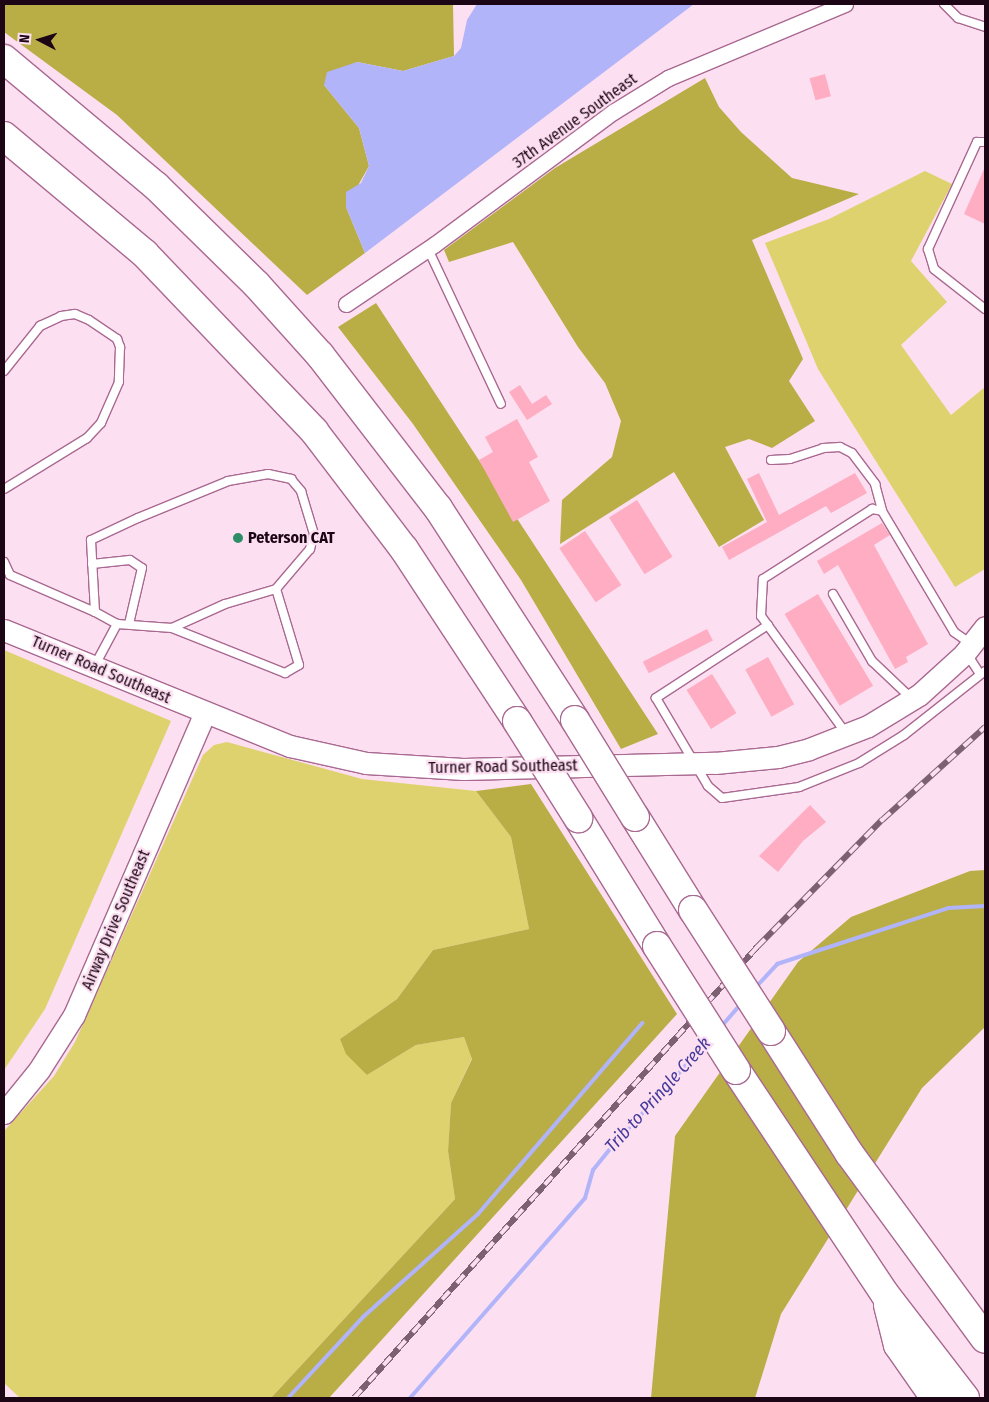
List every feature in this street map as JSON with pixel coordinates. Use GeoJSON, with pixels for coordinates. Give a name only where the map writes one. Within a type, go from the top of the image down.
{"type":"FeatureCollection","features":[{"type":"Feature","properties":{"kind":"highway"},"geometry":{"type":"LineString","coordinates":[[4,59],[156,186],[257,285],[320,354],[438,508],[575,720],[693,910],[849,1153],[985,1339]]}},
{"type":"Feature","properties":{"kind":"highway"},"geometry":{"type":"LineString","coordinates":[[4,136],[145,254],[308,425],[404,549],[517,720],[736,1070],[885,1294],[965,1398]]}},
{"type":"Feature","properties":{"kind":"highway"},"geometry":{"type":"LineString","coordinates":[[885,1294],[898,1345],[935,1398]]}},
{"type":"Feature","properties":{"kind":"main road","name":"Turner Road Southeast"},"geometry":{"type":"LineString","coordinates":[[4,630],[204,714],[290,746],[392,766],[464,769],[695,763],[778,757],[847,735],[912,699],[969,648],[985,628]]}},
{"type":"Feature","properties":{"kind":"main road","name":"Airway Drive Southeast"},"geometry":{"type":"LineString","coordinates":[[4,1112],[39,1070],[74,1015],[204,714]]}},
{"type":"Feature","properties":{"kind":"street","name":"37th Avenue Southeast"},"geometry":{"type":"LineString","coordinates":[[346,304],[428,249],[613,112],[668,78],[845,4]]}},
{"type":"Feature","properties":{"kind":"lane"},"geometry":{"type":"LineString","coordinates":[[944,4],[958,18],[985,27]]}},
{"type":"Feature","properties":{"kind":"lane"},"geometry":{"type":"LineString","coordinates":[[985,142],[977,142],[928,249],[934,269],[985,309]]}},
{"type":"Feature","properties":{"kind":"lane"},"geometry":{"type":"LineString","coordinates":[[428,249],[501,404]]}},
{"type":"Feature","properties":{"kind":"lane"},"geometry":{"type":"LineString","coordinates":[[4,371],[40,326],[61,316],[75,314],[89,320],[117,339],[120,346],[119,382],[101,423],[86,438],[4,489]]}},
{"type":"Feature","properties":{"kind":"lane"},"geometry":{"type":"LineString","coordinates":[[768,625],[656,698],[714,794],[730,800],[799,787],[859,763],[904,735],[982,672],[969,648],[954,632],[882,511],[875,484],[846,450],[823,448],[790,459],[771,460]]}},
{"type":"Feature","properties":{"kind":"lane"},"geometry":{"type":"LineString","coordinates":[[95,612],[91,540],[228,481],[282,476],[291,479],[301,491],[314,534],[310,548],[276,589],[225,604],[172,628]]}},
{"type":"Feature","properties":{"kind":"lane"},"geometry":{"type":"LineString","coordinates":[[847,735],[761,616],[762,579],[872,509],[882,511]]}},
{"type":"Feature","properties":{"kind":"lane"},"geometry":{"type":"LineString","coordinates":[[92,564],[130,560],[142,568],[129,624]]}},
{"type":"Feature","properties":{"kind":"lane"},"geometry":{"type":"LineString","coordinates":[[4,562],[10,575],[118,624],[172,628],[284,673],[299,666],[276,589]]}},
{"type":"Feature","properties":{"kind":"lane"},"geometry":{"type":"LineString","coordinates":[[833,594],[872,661],[912,699]]}},
{"type":"Feature","properties":{"kind":"lane"},"geometry":{"type":"LineString","coordinates":[[94,667],[118,624]]}},
{"type":"Feature","properties":{"kind":"shaded area"},"geometry":{"type":"Polygon","coordinates":[[[4,4],[453,4],[454,56],[403,71],[357,62],[324,85],[359,128],[369,166],[346,207],[365,253],[307,295],[117,115],[4,32],[4,4]]]}},
{"type":"Feature","properties":{"kind":"shaded area"},"geometry":{"type":"Polygon","coordinates":[[[705,78],[719,107],[741,132],[792,178],[859,194],[752,240],[803,359],[789,381],[815,421],[772,448],[749,439],[725,447],[764,520],[719,547],[674,472],[560,544],[562,500],[612,457],[621,421],[605,383],[578,347],[513,242],[449,262],[444,250],[555,168],[705,78]]]}},
{"type":"Feature","properties":{"kind":"shaded area"},"geometry":{"type":"Polygon","coordinates":[[[925,171],[952,184],[911,261],[947,302],[901,345],[951,415],[985,387],[985,569],[955,587],[818,369],[765,243],[829,219],[925,171]]]}},
{"type":"Feature","properties":{"kind":"shaded area"},"geometry":{"type":"Polygon","coordinates":[[[376,303],[658,734],[621,749],[521,580],[413,424],[338,327],[376,303]]]}},
{"type":"Feature","properties":{"kind":"shaded area"},"geometry":{"type":"Polygon","coordinates":[[[4,650],[171,721],[45,1009],[4,1070],[4,650]]]}},
{"type":"Feature","properties":{"kind":"shaded area"},"geometry":{"type":"Polygon","coordinates":[[[227,742],[362,779],[476,791],[511,837],[529,929],[433,950],[397,999],[340,1039],[367,1075],[416,1045],[464,1037],[472,1058],[451,1103],[448,1151],[455,1199],[271,1398],[20,1398],[4,1383],[4,1131],[54,1076],[75,1042],[203,755],[214,745],[227,742]]]}},
{"type":"Feature","properties":{"kind":"shaded area"},"geometry":{"type":"Polygon","coordinates":[[[531,784],[677,1014],[329,1398],[271,1398],[455,1199],[448,1151],[451,1103],[472,1059],[464,1037],[416,1045],[367,1075],[346,1054],[340,1039],[397,999],[433,950],[529,929],[511,837],[476,791],[531,784]]]}},
{"type":"Feature","properties":{"kind":"shaded area"},"geometry":{"type":"Polygon","coordinates":[[[985,870],[985,1027],[922,1088],[781,1314],[755,1398],[651,1398],[675,1136],[798,962],[851,917],[970,871],[985,870]]]}},
{"type":"Feature","properties":{"kind":"water"},"geometry":{"type":"Polygon","coordinates":[[[477,4],[694,4],[365,253],[346,207],[346,192],[361,183],[369,166],[359,128],[324,85],[327,72],[357,62],[403,71],[454,56],[461,48],[467,20],[477,4]]]}},
{"type":"Feature","properties":{"kind":"building"},"geometry":{"type":"Polygon","coordinates":[[[825,74],[831,96],[815,100],[810,78],[825,74]]]}},
{"type":"Feature","properties":{"kind":"building"},"geometry":{"type":"Polygon","coordinates":[[[985,167],[985,224],[964,214],[985,167]]]}},
{"type":"Feature","properties":{"kind":"building"},"geometry":{"type":"Polygon","coordinates":[[[520,385],[532,404],[546,395],[552,404],[527,420],[509,392],[520,385]]]}},
{"type":"Feature","properties":{"kind":"building"},"geometry":{"type":"Polygon","coordinates":[[[517,419],[538,457],[529,462],[550,501],[513,522],[479,460],[493,452],[485,437],[517,419]]]}},
{"type":"Feature","properties":{"kind":"building"},"geometry":{"type":"Polygon","coordinates":[[[759,473],[779,515],[855,473],[867,493],[831,513],[826,506],[729,560],[722,547],[767,522],[747,479],[759,473]]]}},
{"type":"Feature","properties":{"kind":"building"},"geometry":{"type":"Polygon","coordinates":[[[637,500],[673,557],[645,574],[609,517],[637,500]]]}},
{"type":"Feature","properties":{"kind":"building"},"geometry":{"type":"Polygon","coordinates":[[[882,523],[890,535],[874,545],[928,644],[906,657],[908,662],[895,669],[838,565],[824,574],[817,561],[882,523]]]}},
{"type":"Feature","properties":{"kind":"building"},"geometry":{"type":"Polygon","coordinates":[[[585,531],[621,585],[596,602],[559,548],[585,531]]]}},
{"type":"Feature","properties":{"kind":"building"},"geometry":{"type":"Polygon","coordinates":[[[818,594],[873,686],[840,706],[785,614],[818,594]]]}},
{"type":"Feature","properties":{"kind":"building"},"geometry":{"type":"Polygon","coordinates":[[[707,629],[713,641],[649,673],[643,662],[707,629]]]}},
{"type":"Feature","properties":{"kind":"building"},"geometry":{"type":"Polygon","coordinates":[[[768,657],[794,704],[771,717],[745,670],[768,657]]]}},
{"type":"Feature","properties":{"kind":"building"},"geometry":{"type":"Polygon","coordinates":[[[712,674],[736,713],[711,729],[687,690],[712,674]]]}},
{"type":"Feature","properties":{"kind":"building"},"geometry":{"type":"Polygon","coordinates":[[[810,805],[826,822],[803,841],[778,872],[759,856],[810,805]]]}},
{"type":"Feature","properties":{"kind":"waterway","name":"Trib to Pringle Creek"},"geometry":{"type":"LineString","coordinates":[[755,988],[777,964],[948,908],[985,906]]}},
{"type":"Feature","properties":{"kind":"waterway","name":"Trib to Pringle Creek"},"geometry":{"type":"LineString","coordinates":[[720,1028],[742,1003]]}},
{"type":"Feature","properties":{"kind":"waterway"},"geometry":{"type":"LineString","coordinates":[[288,1398],[363,1317],[478,1214],[642,1023]]}},
{"type":"Feature","properties":{"kind":"waterway","name":"Trib to Pringle Creek"},"geometry":{"type":"LineString","coordinates":[[410,1398],[585,1198],[593,1170],[707,1042]]}},
{"type":"Feature","properties":{"kind":"railway"},"geometry":{"type":"LineString","coordinates":[[354,1398],[757,947],[882,820],[985,727]]}},
{"type":"Feature","properties":{"kind":"place","name":"Peterson CAT"},"geometry":{"type":"Point","coordinates":[238,538]}}]}
